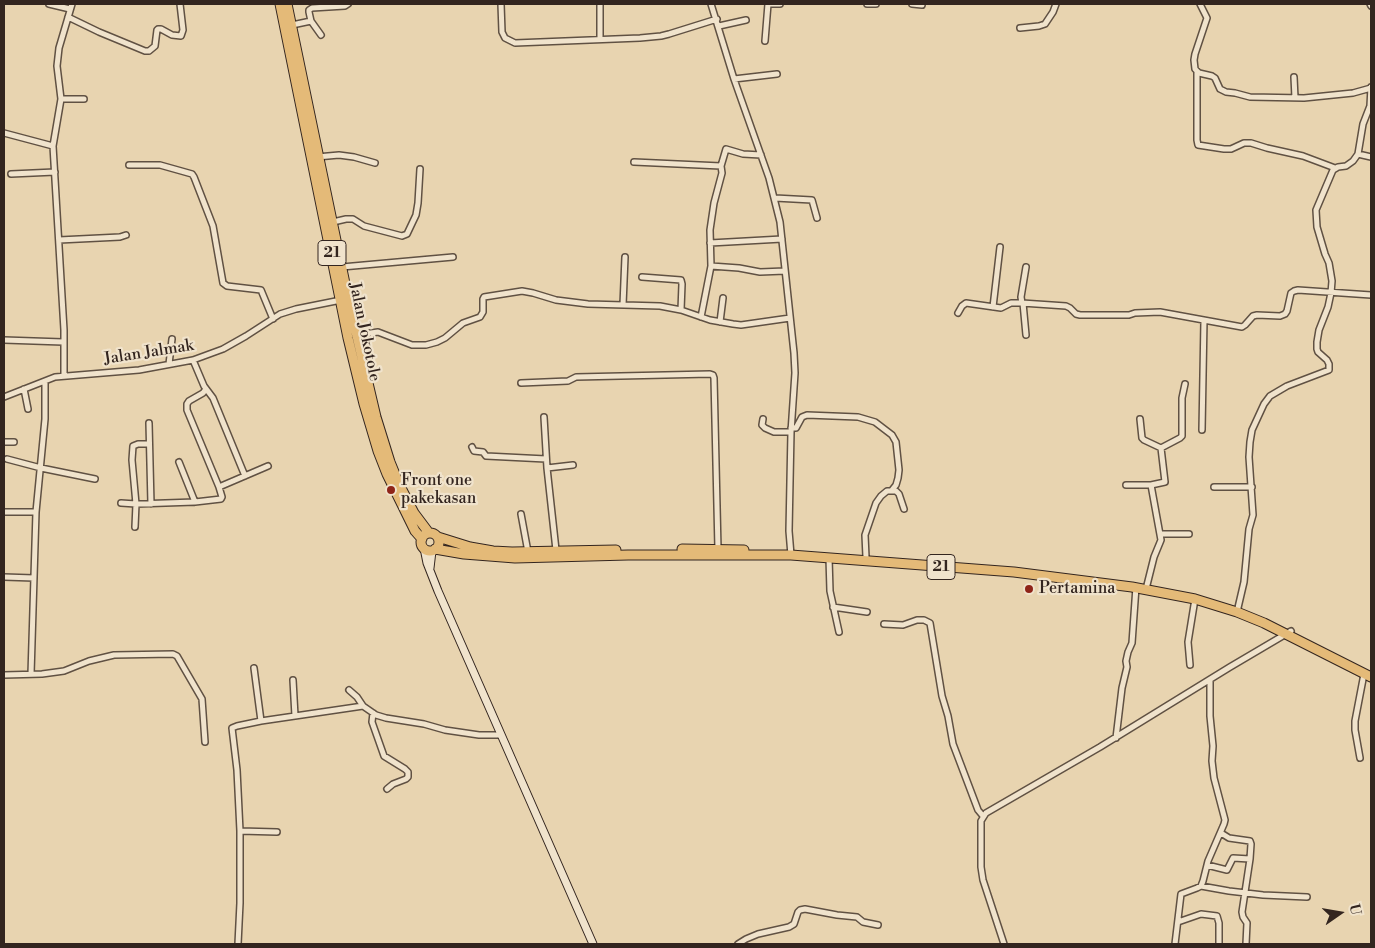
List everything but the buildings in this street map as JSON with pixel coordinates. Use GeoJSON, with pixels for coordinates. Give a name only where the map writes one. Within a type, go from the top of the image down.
{"type":"FeatureCollection","features":[{"type":"Feature","properties":{"kind":"highway","name":"Jalan Jokotole"},"geometry":{"type":"LineString","coordinates":[[280,4],[316,157]]}},
{"type":"Feature","properties":{"kind":"highway","name":"Jalan Jokotole"},"geometry":{"type":"LineString","coordinates":[[287,4],[345,299],[358,376],[378,451],[387,474],[415,530],[428,547]]}},
{"type":"Feature","properties":{"kind":"highway","name":"Jalan Jokotole"},"geometry":{"type":"LineString","coordinates":[[324,198],[333,222],[342,267],[345,299],[357,335],[376,417],[390,462],[408,504],[429,533]]}},
{"type":"Feature","properties":{"kind":"highway"},"geometry":{"type":"LineString","coordinates":[[429,533],[424,535],[428,547],[439,544],[438,537]]}},
{"type":"Feature","properties":{"kind":"highway","name":"21"},"geometry":{"type":"LineString","coordinates":[[429,533],[485,550],[528,552],[556,550],[610,553],[790,553],[829,558],[1014,572],[1136,587],[1238,610]]}},
{"type":"Feature","properties":{"kind":"highway","name":"21"},"geometry":{"type":"LineString","coordinates":[[428,547],[464,554],[515,558],[718,549],[866,557],[1014,568],[1177,589],[1238,610],[1289,633],[1369,675]]}},
{"type":"Feature","properties":{"kind":"main road"},"geometry":{"type":"LineString","coordinates":[[428,547],[430,572],[593,944]]}},
{"type":"Feature","properties":{"kind":"street"},"geometry":{"type":"LineString","coordinates":[[49,4],[71,6],[59,48],[57,66],[61,99],[54,146],[64,376]]}},
{"type":"Feature","properties":{"kind":"street"},"geometry":{"type":"LineString","coordinates":[[68,17],[99,32],[149,51],[155,46],[158,29],[172,35],[182,36],[180,4]]}},
{"type":"Feature","properties":{"kind":"street"},"geometry":{"type":"LineString","coordinates":[[322,35],[311,21],[309,10],[312,8],[345,6],[348,4]]}},
{"type":"Feature","properties":{"kind":"street"},"geometry":{"type":"LineString","coordinates":[[501,4],[502,32],[505,38],[515,43],[661,36],[717,19]]}},
{"type":"Feature","properties":{"kind":"street"},"geometry":{"type":"LineString","coordinates":[[600,4],[600,39]]}},
{"type":"Feature","properties":{"kind":"street"},"geometry":{"type":"LineString","coordinates":[[711,4],[734,79],[775,198],[780,222],[795,373],[791,430],[790,553]]}},
{"type":"Feature","properties":{"kind":"street"},"geometry":{"type":"LineString","coordinates":[[765,42],[770,4],[780,4]]}},
{"type":"Feature","properties":{"kind":"street"},"geometry":{"type":"LineString","coordinates":[[867,4],[876,4]]}},
{"type":"Feature","properties":{"kind":"street"},"geometry":{"type":"LineString","coordinates":[[912,4],[922,5]]}},
{"type":"Feature","properties":{"kind":"street"},"geometry":{"type":"LineString","coordinates":[[1020,28],[1045,24],[1056,4]]}},
{"type":"Feature","properties":{"kind":"street"},"geometry":{"type":"LineString","coordinates":[[1197,72],[1216,78],[1220,89],[1226,92],[1250,97],[1295,98],[1346,94],[1371,87],[1371,106],[1363,124],[1358,154],[1346,166],[1335,168],[1303,156],[1251,143],[1244,143],[1224,149],[1198,145],[1196,140],[1197,72],[1194,60],[1206,22],[1200,4]]}},
{"type":"Feature","properties":{"kind":"street"},"geometry":{"type":"LineString","coordinates":[[719,26],[746,20]]}},
{"type":"Feature","properties":{"kind":"street"},"geometry":{"type":"LineString","coordinates":[[292,26],[311,21]]}},
{"type":"Feature","properties":{"kind":"street"},"geometry":{"type":"LineString","coordinates":[[734,79],[777,74]]}},
{"type":"Feature","properties":{"kind":"street"},"geometry":{"type":"LineString","coordinates":[[1294,76],[1295,98]]}},
{"type":"Feature","properties":{"kind":"street"},"geometry":{"type":"LineString","coordinates":[[61,99],[84,99]]}},
{"type":"Feature","properties":{"kind":"street"},"geometry":{"type":"LineString","coordinates":[[4,133],[54,146]]}},
{"type":"Feature","properties":{"kind":"street"},"geometry":{"type":"LineString","coordinates":[[701,316],[711,266],[710,230],[714,203],[726,149],[743,154],[761,155]]}},
{"type":"Feature","properties":{"kind":"street"},"geometry":{"type":"LineString","coordinates":[[1358,154],[1371,157]]}},
{"type":"Feature","properties":{"kind":"street"},"geometry":{"type":"LineString","coordinates":[[316,157],[339,155],[375,163]]}},
{"type":"Feature","properties":{"kind":"street"},"geometry":{"type":"LineString","coordinates":[[634,162],[722,166]]}},
{"type":"Feature","properties":{"kind":"street"},"geometry":{"type":"LineString","coordinates":[[129,165],[160,165],[192,174],[213,226],[223,283],[227,286],[261,290],[273,318]]}},
{"type":"Feature","properties":{"kind":"street"},"geometry":{"type":"LineString","coordinates":[[1238,610],[1244,582],[1249,529],[1253,515],[1249,457],[1252,430],[1264,404],[1270,396],[1278,390],[1329,370],[1330,367],[1327,360],[1318,352],[1317,342],[1331,292],[1331,272],[1317,227],[1316,210],[1325,186],[1335,168]]}},
{"type":"Feature","properties":{"kind":"street"},"geometry":{"type":"LineString","coordinates":[[333,222],[353,219],[364,226],[402,236],[407,234],[416,215],[420,169]]}},
{"type":"Feature","properties":{"kind":"street"},"geometry":{"type":"LineString","coordinates":[[11,174],[55,172]]}},
{"type":"Feature","properties":{"kind":"street"},"geometry":{"type":"LineString","coordinates":[[775,198],[812,200],[817,218]]}},
{"type":"Feature","properties":{"kind":"street"},"geometry":{"type":"LineString","coordinates":[[59,240],[120,237],[126,235]]}},
{"type":"Feature","properties":{"kind":"street"},"geometry":{"type":"LineString","coordinates":[[710,243],[782,239]]}},
{"type":"Feature","properties":{"kind":"street"},"geometry":{"type":"LineString","coordinates":[[993,307],[1000,247]]}},
{"type":"Feature","properties":{"kind":"street"},"geometry":{"type":"LineString","coordinates":[[342,267],[453,257]]}},
{"type":"Feature","properties":{"kind":"street"},"geometry":{"type":"LineString","coordinates":[[624,305],[626,257]]}},
{"type":"Feature","properties":{"kind":"street"},"geometry":{"type":"LineString","coordinates":[[711,266],[760,272],[785,271]]}},
{"type":"Feature","properties":{"kind":"street"},"geometry":{"type":"LineString","coordinates":[[1026,267],[1021,297],[1026,335]]}},
{"type":"Feature","properties":{"kind":"street"},"geometry":{"type":"LineString","coordinates":[[642,277],[681,280],[682,310]]}},
{"type":"Feature","properties":{"kind":"street"},"geometry":{"type":"LineString","coordinates":[[357,335],[378,332],[412,345],[426,345],[438,342],[463,323],[480,317],[483,312],[482,300],[484,297],[522,291],[556,300],[598,305],[660,306],[682,310],[720,322],[741,324],[790,318]]}},
{"type":"Feature","properties":{"kind":"street"},"geometry":{"type":"LineString","coordinates":[[958,313],[964,304],[1001,308],[1011,303],[1023,303],[1066,306],[1080,315],[1129,315],[1160,312],[1242,327],[1257,314],[1280,316],[1284,314],[1287,311],[1291,293],[1294,291],[1371,295]]}},
{"type":"Feature","properties":{"kind":"street"},"geometry":{"type":"LineString","coordinates":[[720,322],[722,298]]}},
{"type":"Feature","properties":{"kind":"street","name":"Jalan Jalmak"},"geometry":{"type":"LineString","coordinates":[[4,397],[55,377],[139,370],[193,360],[223,349],[280,314],[345,299]]}},
{"type":"Feature","properties":{"kind":"street"},"geometry":{"type":"LineString","coordinates":[[1202,430],[1204,320]]}},
{"type":"Feature","properties":{"kind":"street"},"geometry":{"type":"LineString","coordinates":[[169,364],[172,339]]}},
{"type":"Feature","properties":{"kind":"street"},"geometry":{"type":"LineString","coordinates":[[4,340],[63,342]]}},
{"type":"Feature","properties":{"kind":"street"},"geometry":{"type":"LineString","coordinates":[[193,360],[204,386],[213,398],[245,476]]}},
{"type":"Feature","properties":{"kind":"street"},"geometry":{"type":"LineString","coordinates":[[521,383],[568,381],[576,377],[713,375],[718,549]]}},
{"type":"Feature","properties":{"kind":"street"},"geometry":{"type":"LineString","coordinates":[[31,674],[36,512],[45,419],[45,381]]}},
{"type":"Feature","properties":{"kind":"street"},"geometry":{"type":"LineString","coordinates":[[1161,448],[1182,436],[1182,398],[1185,384]]}},
{"type":"Feature","properties":{"kind":"street"},"geometry":{"type":"LineString","coordinates":[[121,503],[152,504],[221,499],[219,487],[187,410],[189,401],[203,393],[206,389]]}},
{"type":"Feature","properties":{"kind":"street"},"geometry":{"type":"LineString","coordinates":[[24,390],[28,409]]}},
{"type":"Feature","properties":{"kind":"street"},"geometry":{"type":"LineString","coordinates":[[763,419],[762,425],[774,432],[796,428],[802,417],[807,415],[858,417],[875,422],[892,435],[896,442],[899,470],[896,485],[892,490],[887,491],[881,496],[876,503],[865,535],[866,557]]}},
{"type":"Feature","properties":{"kind":"street"},"geometry":{"type":"LineString","coordinates":[[544,417],[546,459],[556,550]]}},
{"type":"Feature","properties":{"kind":"street"},"geometry":{"type":"LineString","coordinates":[[1140,419],[1142,438],[1161,448]]}},
{"type":"Feature","properties":{"kind":"street"},"geometry":{"type":"LineString","coordinates":[[149,423],[152,504]]}},
{"type":"Feature","properties":{"kind":"street"},"geometry":{"type":"LineString","coordinates":[[4,442],[14,442]]}},
{"type":"Feature","properties":{"kind":"street"},"geometry":{"type":"LineString","coordinates":[[135,527],[136,504],[132,460],[133,446],[150,444]]}},
{"type":"Feature","properties":{"kind":"street"},"geometry":{"type":"LineString","coordinates":[[472,447],[474,451],[482,452],[486,456],[546,459]]}},
{"type":"Feature","properties":{"kind":"street"},"geometry":{"type":"LineString","coordinates":[[1126,485],[1151,485],[1165,482],[1161,448]]}},
{"type":"Feature","properties":{"kind":"street"},"geometry":{"type":"LineString","coordinates":[[7,459],[96,479]]}},
{"type":"Feature","properties":{"kind":"street"},"geometry":{"type":"LineString","coordinates":[[179,462],[195,502]]}},
{"type":"Feature","properties":{"kind":"street"},"geometry":{"type":"LineString","coordinates":[[547,468],[573,465]]}},
{"type":"Feature","properties":{"kind":"street"},"geometry":{"type":"LineString","coordinates":[[219,487],[268,466]]}},
{"type":"Feature","properties":{"kind":"street"},"geometry":{"type":"LineString","coordinates":[[1147,585],[1161,540],[1151,485]]}},
{"type":"Feature","properties":{"kind":"street"},"geometry":{"type":"LineString","coordinates":[[1214,487],[1252,487]]}},
{"type":"Feature","properties":{"kind":"street"},"geometry":{"type":"LineString","coordinates":[[892,490],[899,494],[904,509]]}},
{"type":"Feature","properties":{"kind":"street"},"geometry":{"type":"LineString","coordinates":[[4,512],[36,512]]}},
{"type":"Feature","properties":{"kind":"street"},"geometry":{"type":"LineString","coordinates":[[521,514],[528,552]]}},
{"type":"Feature","properties":{"kind":"street"},"geometry":{"type":"LineString","coordinates":[[1160,534],[1189,534]]}},
{"type":"Feature","properties":{"kind":"street"},"geometry":{"type":"LineString","coordinates":[[829,558],[830,591],[838,632]]}},
{"type":"Feature","properties":{"kind":"street"},"geometry":{"type":"LineString","coordinates":[[4,577],[34,578]]}},
{"type":"Feature","properties":{"kind":"street"},"geometry":{"type":"LineString","coordinates":[[1116,738],[1122,688],[1127,667],[1126,661],[1132,643],[1136,587]]}},
{"type":"Feature","properties":{"kind":"street"},"geometry":{"type":"LineString","coordinates":[[1190,665],[1188,642],[1195,599]]}},
{"type":"Feature","properties":{"kind":"street"},"geometry":{"type":"LineString","coordinates":[[833,607],[868,612]]}},
{"type":"Feature","properties":{"kind":"street"},"geometry":{"type":"LineString","coordinates":[[884,624],[903,624],[917,620],[924,620],[930,623],[942,696],[953,744],[978,810],[983,816]]}},
{"type":"Feature","properties":{"kind":"street"},"geometry":{"type":"LineString","coordinates":[[1004,944],[981,867],[981,821],[986,812],[1116,738],[1289,633]]}},
{"type":"Feature","properties":{"kind":"street"},"geometry":{"type":"LineString","coordinates":[[4,675],[64,671],[89,661],[114,655],[173,654],[177,656],[202,699],[205,742]]}},
{"type":"Feature","properties":{"kind":"street"},"geometry":{"type":"LineString","coordinates":[[254,668],[261,721]]}},
{"type":"Feature","properties":{"kind":"street"},"geometry":{"type":"LineString","coordinates":[[1360,758],[1355,721],[1369,675]]}},
{"type":"Feature","properties":{"kind":"street"},"geometry":{"type":"LineString","coordinates":[[293,680],[295,716]]}},
{"type":"Feature","properties":{"kind":"street"},"geometry":{"type":"LineString","coordinates":[[1201,886],[1204,881],[1207,865],[1224,824],[1212,761],[1210,680]]}},
{"type":"Feature","properties":{"kind":"street"},"geometry":{"type":"LineString","coordinates":[[349,690],[358,697],[363,706],[373,713],[386,718],[479,735],[500,735]]}},
{"type":"Feature","properties":{"kind":"street"},"geometry":{"type":"LineString","coordinates":[[238,944],[240,831],[237,770],[232,728],[261,721],[363,706]]}},
{"type":"Feature","properties":{"kind":"street"},"geometry":{"type":"LineString","coordinates":[[373,713],[372,722],[384,756],[408,772],[406,779],[393,784],[387,789]]}},
{"type":"Feature","properties":{"kind":"street"},"geometry":{"type":"LineString","coordinates":[[240,831],[277,832]]}},
{"type":"Feature","properties":{"kind":"street"},"geometry":{"type":"LineString","coordinates":[[1220,833],[1229,838],[1250,841],[1251,844],[1242,912],[1247,923],[1246,944]]}},
{"type":"Feature","properties":{"kind":"street"},"geometry":{"type":"LineString","coordinates":[[1207,865],[1227,870],[1233,858],[1250,858]]}},
{"type":"Feature","properties":{"kind":"street"},"geometry":{"type":"LineString","coordinates":[[1175,944],[1181,894],[1201,886],[1263,895],[1307,897]]}},
{"type":"Feature","properties":{"kind":"street"},"geometry":{"type":"LineString","coordinates":[[738,944],[758,934],[789,928],[794,924],[798,912],[805,909],[857,917],[863,922],[878,926]]}},
{"type":"Feature","properties":{"kind":"street"},"geometry":{"type":"LineString","coordinates":[[1178,922],[1201,914],[1217,916],[1219,944]]}},
{"type":"Feature","properties":{"kind":"place","name":"Front one pakekasan"},"geometry":{"type":"Point","coordinates":[391,490]}},
{"type":"Feature","properties":{"kind":"place","name":"Pertamina"},"geometry":{"type":"Point","coordinates":[1029,589]}}]}
